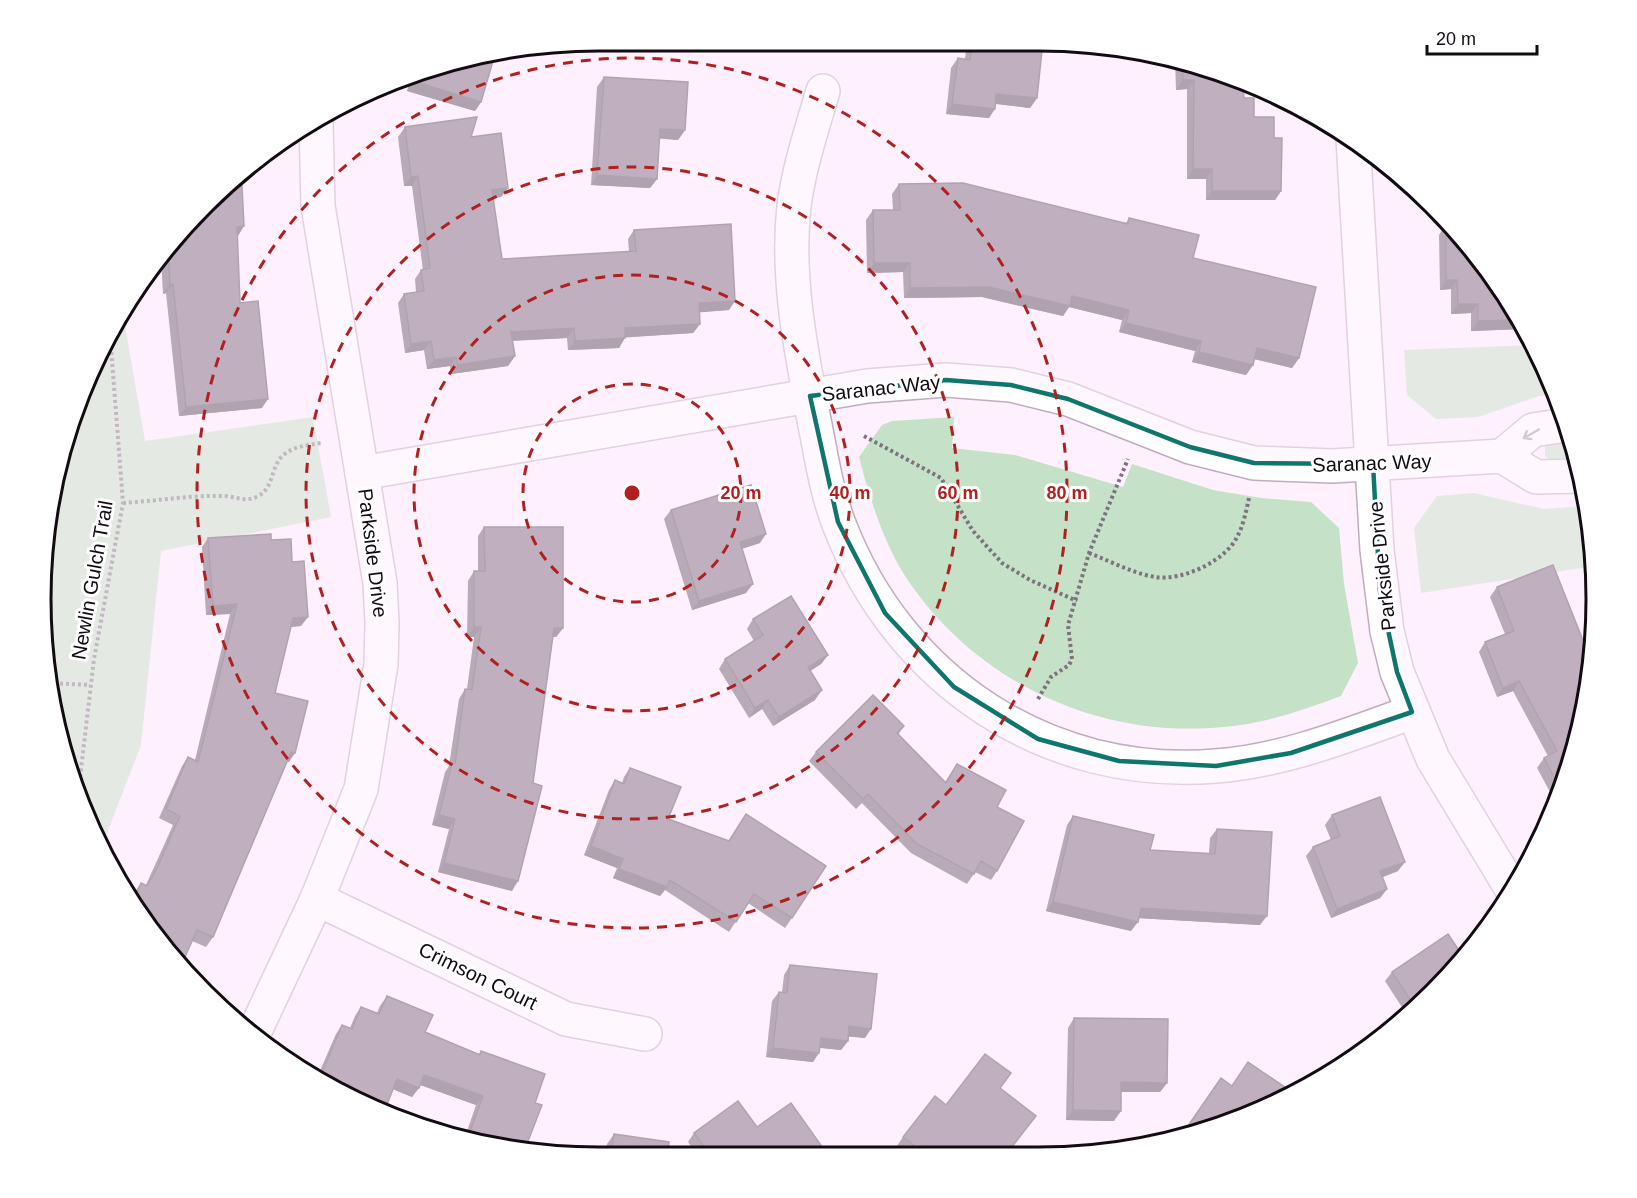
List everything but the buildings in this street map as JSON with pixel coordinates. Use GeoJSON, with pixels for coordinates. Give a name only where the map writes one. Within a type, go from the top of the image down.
{"type":"FeatureCollection","features":[{"type":"Feature","properties":{"kind":"street"},"geometry":{"type":"LineString","coordinates":[[823,91],[802,162],[794,207],[791,254],[810,396],[838,522],[850,552],[885,613],[938,673],[981,707],[1038,739],[1090,755],[1149,766],[1183,768],[1252,762],[1291,753],[1412,712]]}},
{"type":"Feature","properties":{"kind":"street","name":"Parkside Drive"},"geometry":{"type":"LineString","coordinates":[[257,1027],[317,899],[361,789],[381,664],[380,582],[318,206],[316,130]]}},
{"type":"Feature","properties":{"kind":"street","name":"Parkside Drive"},"geometry":{"type":"LineString","coordinates":[[1354,151],[1380,592],[1397,672],[1412,712],[1444,779],[1507,882]]}},
{"type":"Feature","properties":{"kind":"street","name":"Saranac Way"},"geometry":{"type":"LineString","coordinates":[[362,473],[810,396],[910,381],[946,380],[1011,386],[1068,399],[1190,447],[1254,463],[1374,464],[1502,456]]}},
{"type":"Feature","properties":{"kind":"street"},"geometry":{"type":"LineString","coordinates":[[1558,426],[1533,430],[1502,456],[1536,477],[1571,476]]}},
{"type":"Feature","properties":{"kind":"street","name":"Crimson Court"},"geometry":{"type":"LineString","coordinates":[[317,899],[566,1019],[645,1034]]}},
{"type":"Feature","properties":{"kind":"path","name":"Newlin Gulch Trail"},"geometry":{"type":"LineString","coordinates":[[80,775],[90,685],[123,503],[111,350]]}},
{"type":"Feature","properties":{"kind":"path"},"geometry":{"type":"LineString","coordinates":[[864,436],[941,478],[977,536],[1002,563],[1030,580],[1077,601]]}},
{"type":"Feature","properties":{"kind":"path"},"geometry":{"type":"LineString","coordinates":[[123,503],[226,496],[248,500],[259,496],[268,488],[277,463],[284,454],[298,447],[323,443]]}},
{"type":"Feature","properties":{"kind":"path"},"geometry":{"type":"LineString","coordinates":[[1037,700],[1051,676],[1069,665],[1072,659],[1068,625],[1077,601],[1089,553],[1129,458]]}},
{"type":"Feature","properties":{"kind":"path"},"geometry":{"type":"LineString","coordinates":[[1089,553],[1156,577],[1180,576],[1208,563],[1232,546],[1242,525],[1250,493]]}},
{"type":"Feature","properties":{"kind":"path"},"geometry":{"type":"LineString","coordinates":[[58,683],[90,685]]}},
{"type":"Feature","properties":{"kind":"highlighted area"},"geometry":{"type":"Polygon","coordinates":[[[946,380],[1011,385],[1068,399],[1190,447],[1254,463],[1373,464],[1380,592],[1397,672],[1412,712],[1291,753],[1216,766],[1119,761],[1038,739],[954,687],[885,613],[838,522],[810,396],[946,380]]]}},
{"type":"Feature","properties":{"kind":"green space"},"geometry":{"type":"Polygon","coordinates":[[[125,324],[145,441],[313,417],[331,517],[161,551],[141,745],[106,836],[80,775],[62,706],[52,635],[52,563],[62,492],[80,423],[93,389],[125,324]]]}},
{"type":"Feature","properties":{"kind":"green space"},"geometry":{"type":"Polygon","coordinates":[[[1523,345],[1546,396],[1478,417],[1436,419],[1407,395],[1404,350],[1523,345]]]}},
{"type":"Feature","properties":{"kind":"green space"},"geometry":{"type":"Polygon","coordinates":[[[954,417],[952,448],[1015,455],[1123,487],[1132,464],[1213,490],[1261,498],[1311,502],[1339,528],[1344,584],[1358,663],[1341,696],[1254,723],[1223,727],[1177,728],[1131,724],[1087,713],[1045,696],[1005,675],[968,648],[936,616],[907,579],[898,565],[878,520],[859,457],[882,425],[892,421],[954,417]]]}},
{"type":"Feature","properties":{"kind":"green space"},"geometry":{"type":"Polygon","coordinates":[[[1563,442],[1567,458],[1550,460],[1545,456],[1545,447],[1548,443],[1563,442]]]}},
{"type":"Feature","properties":{"kind":"green space"},"geometry":{"type":"Polygon","coordinates":[[[1474,493],[1544,509],[1578,507],[1585,568],[1421,593],[1414,528],[1437,496],[1474,493]]]}}]}
